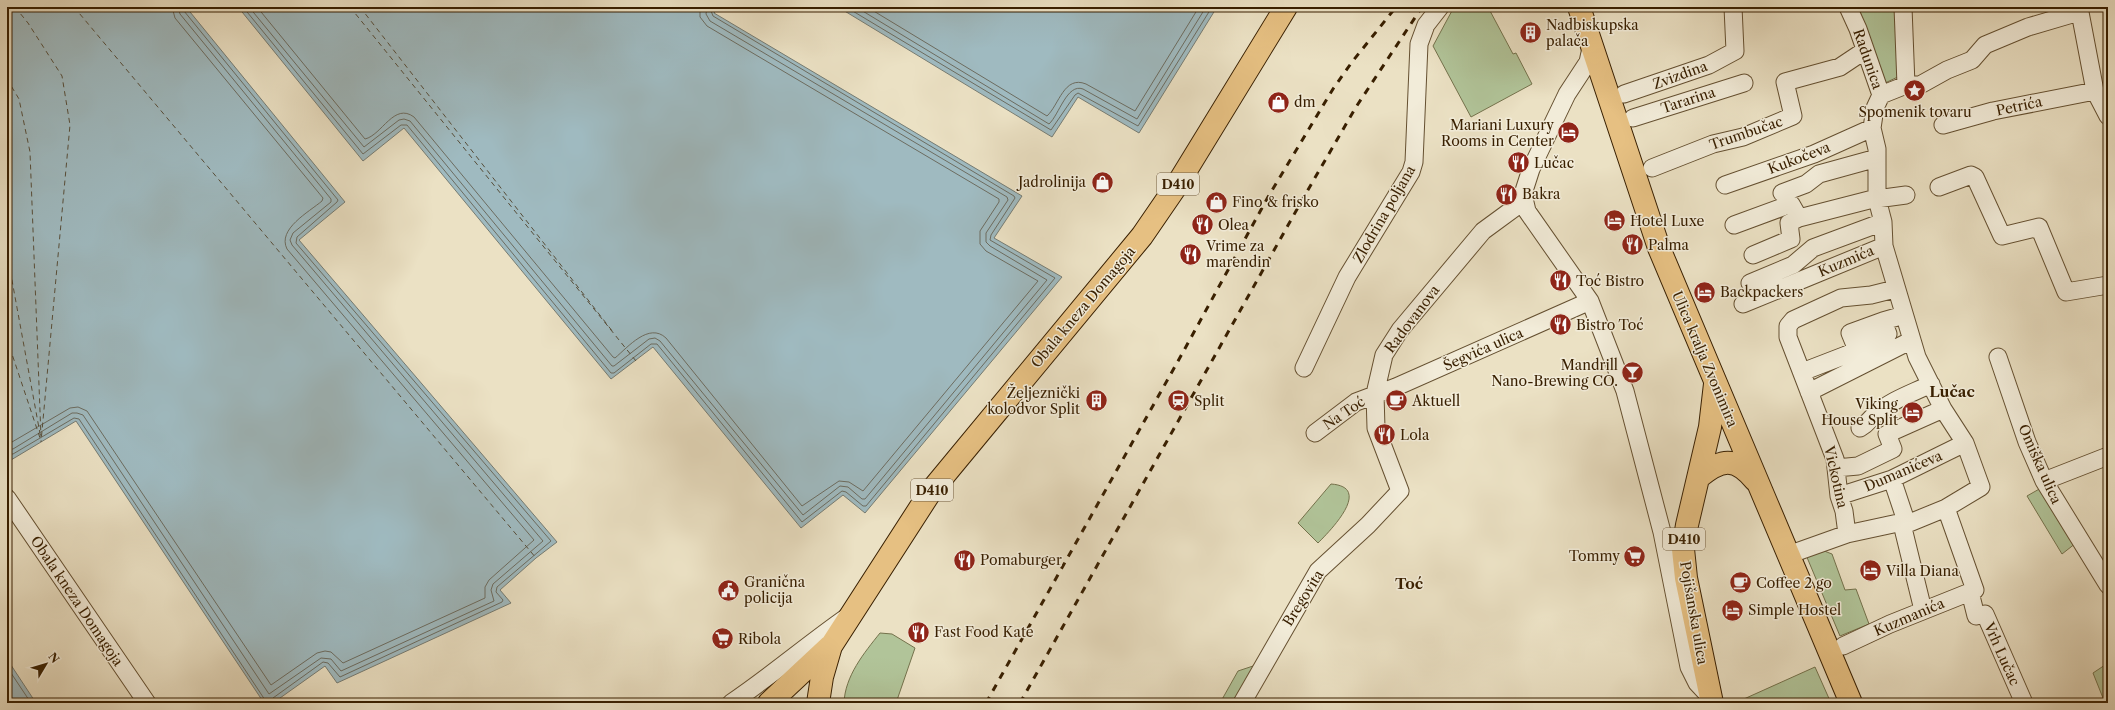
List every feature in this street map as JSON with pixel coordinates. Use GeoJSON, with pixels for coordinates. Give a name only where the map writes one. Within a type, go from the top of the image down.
{"type":"FeatureCollection","features":[{"type":"Feature","properties":{"kind":"main road","name":"Obala kneza Domagoja"},"geometry":{"type":"LineString","coordinates":[[818,703],[822,677],[831,646],[931,491],[1154,219],[1286,7]]}},
{"type":"Feature","properties":{"kind":"main road","name":"Ulica kralja Zvonimira"},"geometry":{"type":"LineString","coordinates":[[1579,7],[1591,48],[1659,248],[1851,703]]}},
{"type":"Feature","properties":{"kind":"main road","name":"Pojišanska ulica"},"geometry":{"type":"LineString","coordinates":[[1707,701],[1684,559],[1687,525],[1710,427],[1715,381]]}},
{"type":"Feature","properties":{"kind":"main road"},"geometry":{"type":"LineString","coordinates":[[1699,477],[1716,465],[1728,462],[1743,468],[1758,484]]}},
{"type":"Feature","properties":{"kind":"main road","name":"Obala kneza Domagoja"},"geometry":{"type":"LineString","coordinates":[[769,703],[831,646]]}},
{"type":"Feature","properties":{"kind":"street","name":"Zlodrina poljana"},"geometry":{"type":"LineString","coordinates":[[1304,368],[1347,277],[1411,172],[1414,162],[1419,44],[1426,25],[1440,7]]}},
{"type":"Feature","properties":{"kind":"street","name":"Zvizdina"},"geometry":{"type":"LineString","coordinates":[[1624,94],[1709,65],[1735,51],[1734,7]]}},
{"type":"Feature","properties":{"kind":"street","name":"Radunica"},"geometry":{"type":"LineString","coordinates":[[1848,7],[1858,29],[1864,51],[1881,95],[1875,108],[1872,128],[1877,158],[1877,200],[1883,222],[1884,246],[1895,289],[1917,357],[1943,409],[1965,443],[1981,488],[1946,508]]}},
{"type":"Feature","properties":{"kind":"street"},"geometry":{"type":"LineString","coordinates":[[1903,7],[1906,85]]}},
{"type":"Feature","properties":{"kind":"street"},"geometry":{"type":"LineString","coordinates":[[1881,95],[1906,85],[1920,85],[1947,70],[1972,60],[1985,45],[2028,27],[2079,9],[2095,91],[2108,116]]}},
{"type":"Feature","properties":{"kind":"street"},"geometry":{"type":"LineString","coordinates":[[1591,48],[1588,62],[1567,94],[1531,168],[1522,194],[1527,211],[1590,301],[1625,391],[1664,538],[1689,666],[1707,701]]}},
{"type":"Feature","properties":{"kind":"street","name":"Trumbučac"},"geometry":{"type":"LineString","coordinates":[[1652,168],[1713,144],[1743,137],[1793,116],[1785,82],[1840,67],[1864,51]]}},
{"type":"Feature","properties":{"kind":"street","name":"Tararina"},"geometry":{"type":"LineString","coordinates":[[1633,118],[1744,82]]}},
{"type":"Feature","properties":{"kind":"street","name":"Petrića"},"geometry":{"type":"LineString","coordinates":[[1943,124],[2095,91]]}},
{"type":"Feature","properties":{"kind":"street","name":"Kukočeva"},"geometry":{"type":"LineString","coordinates":[[1724,185],[1814,154],[1872,128]]}},
{"type":"Feature","properties":{"kind":"street"},"geometry":{"type":"LineString","coordinates":[[1782,193],[1806,184],[1819,174],[1877,158]]}},
{"type":"Feature","properties":{"kind":"street"},"geometry":{"type":"LineString","coordinates":[[1939,187],[1971,175],[1976,177],[2002,236],[2040,227],[2066,292],[2108,284]]}},
{"type":"Feature","properties":{"kind":"street"},"geometry":{"type":"LineString","coordinates":[[1752,255],[1791,239],[1789,223],[1799,218],[1877,200],[1906,195]]}},
{"type":"Feature","properties":{"kind":"street","name":"Radovanova"},"geometry":{"type":"LineString","coordinates":[[1400,491],[1380,442],[1376,428],[1375,394],[1384,355],[1400,330],[1483,231],[1524,201]]}},
{"type":"Feature","properties":{"kind":"street"},"geometry":{"type":"LineString","coordinates":[[1734,225],[1792,204],[1799,218]]}},
{"type":"Feature","properties":{"kind":"street"},"geometry":{"type":"LineString","coordinates":[[1750,283],[1793,265],[1813,248],[1883,222]]}},
{"type":"Feature","properties":{"kind":"street","name":"Kuzmića"},"geometry":{"type":"LineString","coordinates":[[1743,304],[1884,246]]}},
{"type":"Feature","properties":{"kind":"street","name":"Vickotina"},"geometry":{"type":"LineString","coordinates":[[1847,534],[1844,511],[1839,496],[1835,459],[1788,337],[1788,326],[1794,320],[1841,298],[1871,295],[1895,289]]}},
{"type":"Feature","properties":{"kind":"street","name":"Šegvića ulica"},"geometry":{"type":"LineString","coordinates":[[1375,394],[1396,387],[1590,301]]}},
{"type":"Feature","properties":{"kind":"street"},"geometry":{"type":"LineString","coordinates":[[1802,372],[1857,350],[1888,334],[1883,321],[1904,315]]}},
{"type":"Feature","properties":{"kind":"street"},"geometry":{"type":"LineString","coordinates":[[1809,392],[1912,340]]}},
{"type":"Feature","properties":{"kind":"street","name":"Omiška ulica"},"geometry":{"type":"LineString","coordinates":[[1998,357],[2027,442],[2044,481],[2108,585]]}},
{"type":"Feature","properties":{"kind":"street"},"geometry":{"type":"LineString","coordinates":[[1860,428],[1869,424],[1875,414],[1894,402],[1931,384]]}},
{"type":"Feature","properties":{"kind":"street","name":"Na Toć"},"geometry":{"type":"LineString","coordinates":[[1315,433],[1356,402],[1375,394]]}},
{"type":"Feature","properties":{"kind":"street"},"geometry":{"type":"LineString","coordinates":[[1836,468],[1858,466],[1893,449],[1887,434],[1943,409]]}},
{"type":"Feature","properties":{"kind":"street","name":"Dumanićeva"},"geometry":{"type":"LineString","coordinates":[[1839,496],[1892,479],[1965,443]]}},
{"type":"Feature","properties":{"kind":"street"},"geometry":{"type":"LineString","coordinates":[[2044,481],[2108,456]]}},
{"type":"Feature","properties":{"kind":"street"},"geometry":{"type":"LineString","coordinates":[[1892,479],[1905,524],[1923,610]]}},
{"type":"Feature","properties":{"kind":"street","name":"Bregovita"},"geometry":{"type":"LineString","coordinates":[[1242,703],[1318,571],[1368,525],[1400,491]]}},
{"type":"Feature","properties":{"kind":"street","name":"Obala kneza Domagoja"},"geometry":{"type":"LineString","coordinates":[[7,498],[147,703]]}},
{"type":"Feature","properties":{"kind":"street"},"geometry":{"type":"LineString","coordinates":[[1788,555],[1847,534],[1905,524],[1946,508]]}},
{"type":"Feature","properties":{"kind":"street","name":"Vrh Lučac"},"geometry":{"type":"LineString","coordinates":[[1946,508],[1972,591],[1976,616],[1985,614],[2024,703]]}},
{"type":"Feature","properties":{"kind":"street","name":"Kuzmanića"},"geometry":{"type":"LineString","coordinates":[[1843,646],[1923,610],[1972,591]]}},
{"type":"Feature","properties":{"kind":"street","name":"Obala kneza Domagoja"},"geometry":{"type":"LineString","coordinates":[[731,703],[782,667],[814,640],[850,615]]}},
{"type":"Feature","properties":{"kind":"green space"},"geometry":{"type":"Polygon","coordinates":[[[1454,7],[1492,7],[1489,9],[1513,54],[1516,53],[1532,84],[1471,117],[1433,46],[1454,7]]]}},
{"type":"Feature","properties":{"kind":"green space"},"geometry":{"type":"Polygon","coordinates":[[[1860,7],[1898,7],[1902,75],[1885,83],[1861,18],[1860,7]]]}},
{"type":"Feature","properties":{"kind":"green space"},"geometry":{"type":"Polygon","coordinates":[[[1331,484],[1343,487],[1349,493],[1349,501],[1339,519],[1318,543],[1298,523],[1331,484]]]}},
{"type":"Feature","properties":{"kind":"green space"},"geometry":{"type":"Polygon","coordinates":[[[2041,488],[2076,543],[2062,554],[2027,496],[2041,488]]]}},
{"type":"Feature","properties":{"kind":"green space"},"geometry":{"type":"Polygon","coordinates":[[[1819,549],[1832,554],[1845,590],[1856,589],[1869,624],[1840,636],[1806,555],[1819,549]]]}},
{"type":"Feature","properties":{"kind":"green space"},"geometry":{"type":"Polygon","coordinates":[[[880,633],[892,634],[915,648],[896,703],[844,703],[848,683],[856,665],[880,633]]]}},
{"type":"Feature","properties":{"kind":"green space"},"geometry":{"type":"Polygon","coordinates":[[[2108,663],[2108,703],[2105,703],[2093,673],[2108,663]]]}},
{"type":"Feature","properties":{"kind":"green space"},"geometry":{"type":"Polygon","coordinates":[[[1256,665],[1234,703],[1220,703],[1238,671],[1256,665]]]}},
{"type":"Feature","properties":{"kind":"green space"},"geometry":{"type":"Polygon","coordinates":[[[1815,667],[1831,703],[1735,703],[1815,667]]]}},
{"type":"Feature","properties":{"kind":"water"},"geometry":{"type":"Polygon","coordinates":[[[7,7],[186,7],[345,202],[299,240],[557,542],[536,558],[500,590],[511,603],[337,683],[325,666],[273,703],[264,703],[76,421],[11,460],[7,455],[7,7]]]}},
{"type":"Feature","properties":{"kind":"water"},"geometry":{"type":"Polygon","coordinates":[[[238,7],[720,7],[714,13],[1022,196],[994,238],[1062,277],[865,513],[843,495],[801,528],[653,347],[611,379],[404,128],[363,161],[238,7]]]}},
{"type":"Feature","properties":{"kind":"water"},"geometry":{"type":"Polygon","coordinates":[[[838,7],[1217,7],[1139,133],[1078,97],[1052,137],[838,7]]]}},
{"type":"Feature","properties":{"kind":"water"},"geometry":{"type":"Polygon","coordinates":[[[7,659],[36,703],[7,703],[7,659]]]}},
{"type":"Feature","properties":{"kind":"ferry route"},"geometry":{"type":"LineString","coordinates":[[15,7],[28,23],[62,76],[70,125],[41,442]]}},
{"type":"Feature","properties":{"kind":"ferry route"},"geometry":{"type":"LineString","coordinates":[[74,7],[536,558]]}},
{"type":"Feature","properties":{"kind":"ferry route"},"geometry":{"type":"LineString","coordinates":[[350,7],[636,361]]}},
{"type":"Feature","properties":{"kind":"ferry route"},"geometry":{"type":"LineString","coordinates":[[360,7],[613,332]]}},
{"type":"Feature","properties":{"kind":"ferry route"},"geometry":{"type":"LineString","coordinates":[[7,79],[19,99],[30,152],[41,437]]}},
{"type":"Feature","properties":{"kind":"ferry route"},"geometry":{"type":"LineString","coordinates":[[7,253],[41,439]]}},
{"type":"Feature","properties":{"kind":"ferry route"},"geometry":{"type":"LineString","coordinates":[[7,339],[40,438]]}},
{"type":"Feature","properties":{"kind":"railway"},"geometry":{"type":"LineString","coordinates":[[986,703],[1182,354],[1268,197],[1333,89],[1352,62],[1396,7]]}},
{"type":"Feature","properties":{"kind":"railway"},"geometry":{"type":"LineString","coordinates":[[1020,703],[1305,195],[1356,107],[1422,7]]}},
{"type":"Feature","properties":{"kind":"place","name":"Nadbiskupska palača"},"geometry":{"type":"Point","coordinates":[1531,33]}},
{"type":"Feature","properties":{"kind":"place","name":"Spomenik tovaru"},"geometry":{"type":"Point","coordinates":[1915,90]}},
{"type":"Feature","properties":{"kind":"place","name":"dm"},"geometry":{"type":"Point","coordinates":[1279,102]}},
{"type":"Feature","properties":{"kind":"place","name":"Mariani Luxury Rooms in Center"},"geometry":{"type":"Point","coordinates":[1569,133]}},
{"type":"Feature","properties":{"kind":"place","name":"Lučac"},"geometry":{"type":"Point","coordinates":[1519,163]}},
{"type":"Feature","properties":{"kind":"place","name":"Jadrolinija"},"geometry":{"type":"Point","coordinates":[1102,182]}},
{"type":"Feature","properties":{"kind":"place","name":"Bakra"},"geometry":{"type":"Point","coordinates":[1507,194]}},
{"type":"Feature","properties":{"kind":"place","name":"Fino & frisko"},"geometry":{"type":"Point","coordinates":[1216,202]}},
{"type":"Feature","properties":{"kind":"place","name":"Hotel Luxe"},"geometry":{"type":"Point","coordinates":[1614,221]}},
{"type":"Feature","properties":{"kind":"place","name":"Olea"},"geometry":{"type":"Point","coordinates":[1203,225]}},
{"type":"Feature","properties":{"kind":"place","name":"Palma"},"geometry":{"type":"Point","coordinates":[1633,245]}},
{"type":"Feature","properties":{"kind":"place","name":"Vrime za marendin"},"geometry":{"type":"Point","coordinates":[1191,254]}},
{"type":"Feature","properties":{"kind":"place","name":"Toć Bistro"},"geometry":{"type":"Point","coordinates":[1561,281]}},
{"type":"Feature","properties":{"kind":"place","name":"Backpackers"},"geometry":{"type":"Point","coordinates":[1705,292]}},
{"type":"Feature","properties":{"kind":"place","name":"Bistro Toć"},"geometry":{"type":"Point","coordinates":[1561,325]}},
{"type":"Feature","properties":{"kind":"place","name":"Mandrill Nano-Brewing CO."},"geometry":{"type":"Point","coordinates":[1633,373]}},
{"type":"Feature","properties":{"kind":"place","name":"Željeznički kolodvor Split"},"geometry":{"type":"Point","coordinates":[1096,401]}},
{"type":"Feature","properties":{"kind":"place","name":"Split"},"geometry":{"type":"Point","coordinates":[1178,401]}},
{"type":"Feature","properties":{"kind":"place","name":"Aktuell"},"geometry":{"type":"Point","coordinates":[1396,401]}},
{"type":"Feature","properties":{"kind":"place","name":"Viking House Split"},"geometry":{"type":"Point","coordinates":[1913,412]}},
{"type":"Feature","properties":{"kind":"place","name":"Lola"},"geometry":{"type":"Point","coordinates":[1384,435]}},
{"type":"Feature","properties":{"kind":"place","name":"Tommy"},"geometry":{"type":"Point","coordinates":[1635,556]}},
{"type":"Feature","properties":{"kind":"place","name":"Pomaburger"},"geometry":{"type":"Point","coordinates":[965,560]}},
{"type":"Feature","properties":{"kind":"place","name":"Villa Diana"},"geometry":{"type":"Point","coordinates":[1870,571]}},
{"type":"Feature","properties":{"kind":"place","name":"Coffee 2 go"},"geometry":{"type":"Point","coordinates":[1741,583]}},
{"type":"Feature","properties":{"kind":"place","name":"Granična policija"},"geometry":{"type":"Point","coordinates":[728,590]}},
{"type":"Feature","properties":{"kind":"place","name":"Simple Hostel"},"geometry":{"type":"Point","coordinates":[1733,610]}},
{"type":"Feature","properties":{"kind":"place","name":"Fast Food Kate"},"geometry":{"type":"Point","coordinates":[918,632]}},
{"type":"Feature","properties":{"kind":"place","name":"Ribola"},"geometry":{"type":"Point","coordinates":[723,639]}},
{"type":"Feature","properties":{"kind":"district","name":"Lučac"},"geometry":{"type":"Point","coordinates":[1952,391]}},
{"type":"Feature","properties":{"kind":"district","name":"Toć"},"geometry":{"type":"Point","coordinates":[1409,583]}}]}
